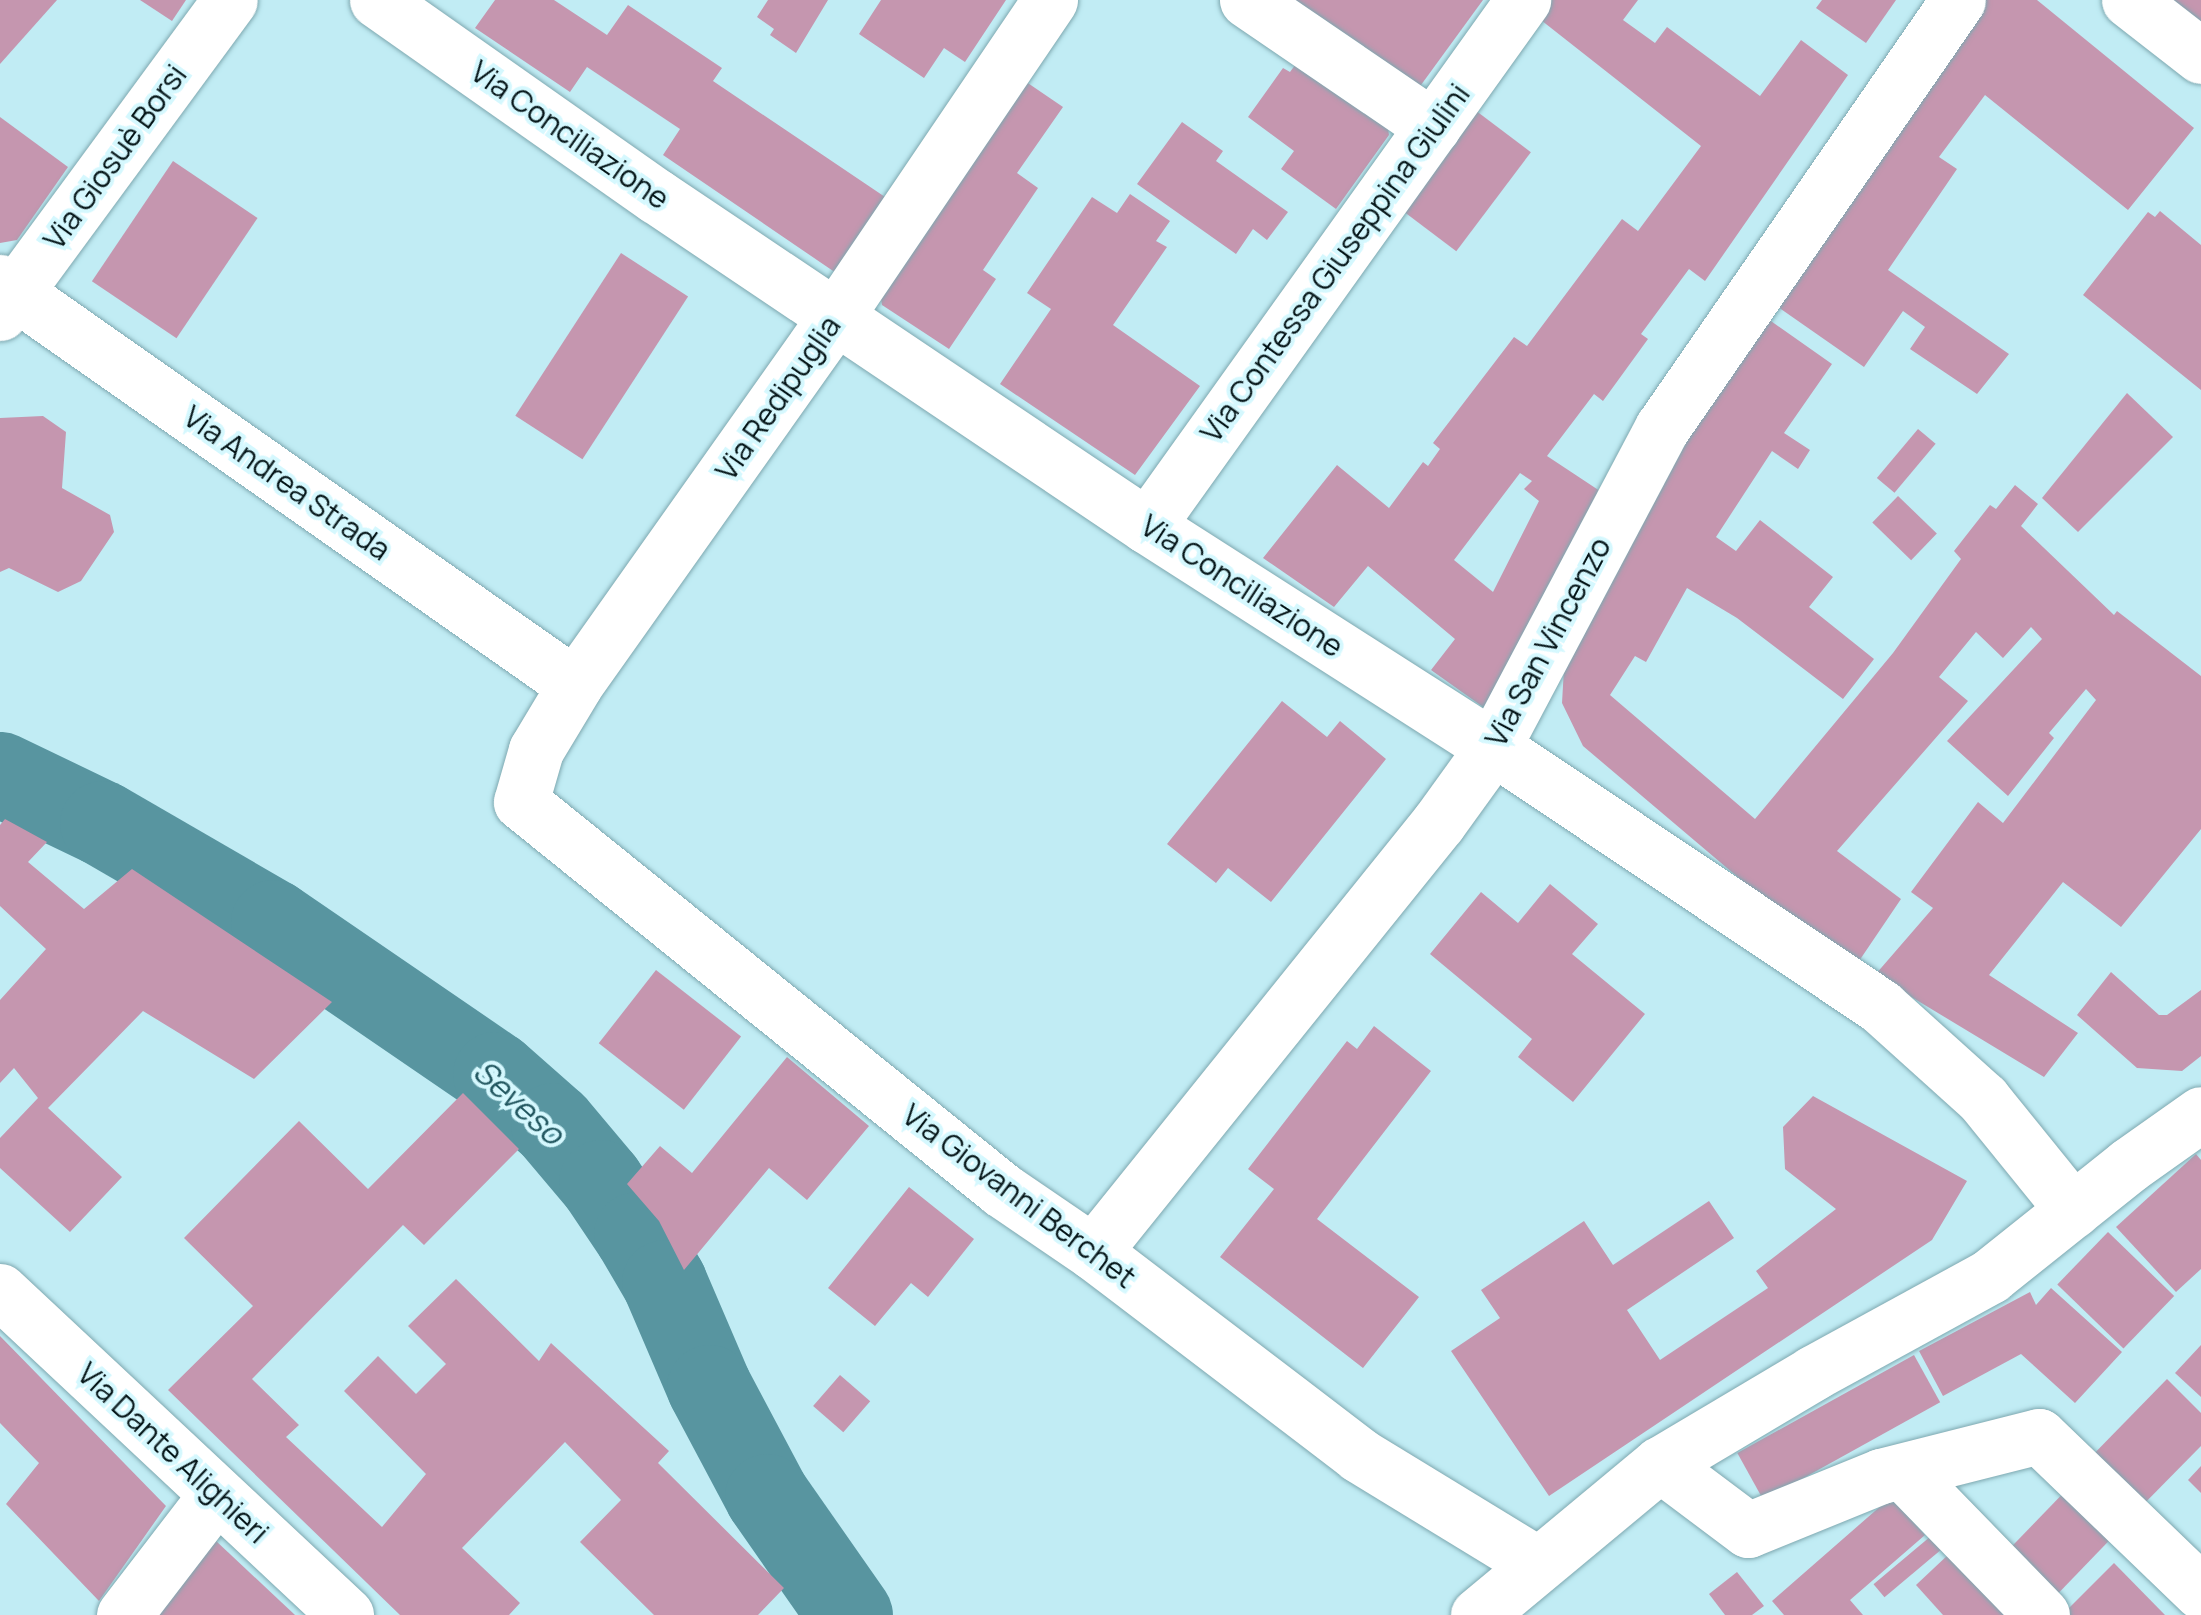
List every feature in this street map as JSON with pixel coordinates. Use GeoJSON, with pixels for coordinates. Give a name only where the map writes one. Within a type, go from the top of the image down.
{"type":"FeatureCollection","features":[{"type":"Feature","properties":{"kind":"street","name":"Via Giosuè Borsi"},"geometry":{"type":"LineString","coordinates":[[5,296],[230,0]]}},
{"type":"Feature","properties":{"kind":"street","name":"Via Conciliazione"},"geometry":{"type":"LineString","coordinates":[[377,0],[1147,526],[1492,747],[1918,1036],[1983,1098],[2072,1210]]}},
{"type":"Feature","properties":{"kind":"street","name":"Via Redipuglia"},"geometry":{"type":"LineString","coordinates":[[521,802],[536,750],[574,684],[836,316],[1050,0]]}},
{"type":"Feature","properties":{"kind":"street"},"geometry":{"type":"LineString","coordinates":[[1247,0],[1433,127]]}},
{"type":"Feature","properties":{"kind":"street","name":"Via Contessa Giuseppina Giulini"},"geometry":{"type":"LineString","coordinates":[[1147,526],[1523,0]]}},
{"type":"Feature","properties":{"kind":"street","name":"Via San Vincenzo"},"geometry":{"type":"LineString","coordinates":[[1093,1252],[1440,822],[1492,747],[1662,428],[1958,0]]}},
{"type":"Feature","properties":{"kind":"street"},"geometry":{"type":"LineString","coordinates":[[2129,0],[2201,56]]}},
{"type":"Feature","properties":{"kind":"street","name":"Via Andrea Strada"},"geometry":{"type":"LineString","coordinates":[[5,296],[574,684]]}},
{"type":"Feature","properties":{"kind":"street","name":"Via Giovanni Berchet"},"geometry":{"type":"LineString","coordinates":[[521,802],[1002,1190],[1093,1252],[1359,1455],[1536,1563]]}},
{"type":"Feature","properties":{"kind":"street"},"geometry":{"type":"LineString","coordinates":[[1478,1615],[1660,1464],[1813,1372],[1990,1276],[2201,1114]]}},
{"type":"Feature","properties":{"kind":"street","name":"Via Dante Alighieri"},"geometry":{"type":"LineString","coordinates":[[0,1291],[346,1615]]}},
{"type":"Feature","properties":{"kind":"street"},"geometry":{"type":"LineString","coordinates":[[1660,1464],[1748,1530],[1812,1502],[1904,1472],[2040,1436],[2201,1592]]}},
{"type":"Feature","properties":{"kind":"street"},"geometry":{"type":"LineString","coordinates":[[1904,1472],[2042,1615]]}},
{"type":"Feature","properties":{"kind":"street"},"geometry":{"type":"LineString","coordinates":[[124,1615],[216,1496]]}},
{"type":"Feature","properties":{"kind":"building"},"geometry":{"type":"Polygon","coordinates":[[[0,0],[57,0],[0,64],[0,0]]]}},
{"type":"Feature","properties":{"kind":"building"},"geometry":{"type":"Polygon","coordinates":[[[140,0],[186,0],[172,21],[140,0]]]}},
{"type":"Feature","properties":{"kind":"building"},"geometry":{"type":"Polygon","coordinates":[[[495,0],[554,0],[607,35],[628,5],[722,68],[713,81],[891,201],[839,275],[663,155],[680,129],[587,67],[570,92],[475,28],[495,0]]]}},
{"type":"Feature","properties":{"kind":"building"},"geometry":{"type":"Polygon","coordinates":[[[768,0],[828,0],[796,53],[770,35],[774,29],[757,17],[768,0]]]}},
{"type":"Feature","properties":{"kind":"building"},"geometry":{"type":"Polygon","coordinates":[[[881,0],[1006,0],[965,62],[944,48],[924,78],[859,34],[881,0]]]}},
{"type":"Feature","properties":{"kind":"building"},"geometry":{"type":"Polygon","coordinates":[[[1276,0],[1483,0],[1421,85],[1402,89],[1276,0]]]}},
{"type":"Feature","properties":{"kind":"building"},"geometry":{"type":"Polygon","coordinates":[[[1542,0],[1638,0],[1623,20],[1655,43],[1667,27],[1760,96],[1801,40],[1848,75],[1705,281],[1689,269],[1641,334],[1648,339],[1603,401],[1594,394],[1547,456],[1609,497],[1509,701],[1483,707],[1431,670],[1455,639],[1368,566],[1334,607],[1263,558],[1337,465],[1389,508],[1423,462],[1428,466],[1440,449],[1433,443],[1514,337],[1527,346],[1622,219],[1638,231],[1701,146],[1532,13],[1542,0]],[[1520,473],[1454,560],[1493,592],[1539,501],[1524,489],[1532,481],[1520,473]]]}},
{"type":"Feature","properties":{"kind":"building"},"geometry":{"type":"Polygon","coordinates":[[[1822,0],[1896,0],[1866,43],[1816,8],[1822,0]]]}},
{"type":"Feature","properties":{"kind":"building"},"geometry":{"type":"Polygon","coordinates":[[[1980,0],[2037,0],[2194,128],[2128,210],[1985,95],[1939,157],[1957,169],[1888,270],[2009,354],[1977,394],[1910,349],[1925,327],[1903,311],[1864,367],[1768,300],[1980,0]]]}},
{"type":"Feature","properties":{"kind":"building"},"geometry":{"type":"Polygon","coordinates":[[[2155,0],[2201,0],[2201,38],[2155,0]]]}},
{"type":"Feature","properties":{"kind":"building"},"geometry":{"type":"Polygon","coordinates":[[[1298,61],[1386,114],[1389,135],[1336,209],[1281,169],[1294,151],[1248,117],[1283,68],[1290,72],[1298,61]]]}},
{"type":"Feature","properties":{"kind":"building"},"geometry":{"type":"Polygon","coordinates":[[[1016,75],[1063,107],[1017,173],[1038,188],[983,270],[996,279],[949,349],[882,305],[878,280],[1016,75]]]}},
{"type":"Feature","properties":{"kind":"building"},"geometry":{"type":"Polygon","coordinates":[[[1467,104],[1531,152],[1456,251],[1392,203],[1467,104]]]}},
{"type":"Feature","properties":{"kind":"building"},"geometry":{"type":"Polygon","coordinates":[[[0,117],[68,167],[17,240],[0,243],[0,117]]]}},
{"type":"Feature","properties":{"kind":"building"},"geometry":{"type":"Polygon","coordinates":[[[1182,122],[1223,151],[1216,161],[1288,212],[1267,240],[1253,229],[1236,254],[1137,184],[1182,122]]]}},
{"type":"Feature","properties":{"kind":"building"},"geometry":{"type":"Polygon","coordinates":[[[173,161],[258,218],[176,338],[92,281],[173,161]]]}},
{"type":"Feature","properties":{"kind":"building"},"geometry":{"type":"Polygon","coordinates":[[[1130,194],[1170,221],[1156,241],[1167,247],[1113,325],[1200,386],[1135,475],[1000,384],[1051,309],[1027,293],[1092,197],[1117,213],[1130,194]]]}},
{"type":"Feature","properties":{"kind":"building"},"geometry":{"type":"Polygon","coordinates":[[[2160,211],[2201,245],[2201,390],[2083,295],[2148,212],[2155,217],[2160,211]]]}},
{"type":"Feature","properties":{"kind":"building"},"geometry":{"type":"Polygon","coordinates":[[[621,253],[688,297],[582,459],[515,416],[621,253]]]}},
{"type":"Feature","properties":{"kind":"building"},"geometry":{"type":"Polygon","coordinates":[[[1761,314],[1832,364],[1784,433],[1810,450],[1798,469],[1772,451],[1716,537],[1736,551],[1760,520],[1833,577],[1809,607],[1874,659],[1843,699],[1737,618],[1687,588],[1646,662],[1635,656],[1610,695],[1755,819],[1893,653],[1961,559],[1954,551],[1990,505],[1996,509],[2015,485],[2038,504],[2021,526],[2114,615],[2117,611],[2201,676],[2201,829],[2121,927],[2063,882],[1989,975],[2078,1033],[2044,1077],[1875,975],[1933,908],[1911,892],[1978,802],[2003,823],[2096,700],[2086,689],[2049,733],[2054,738],[2008,796],[1947,741],[2042,639],[2031,627],[2003,658],[1976,632],[1939,677],[1968,701],[1837,851],[1901,899],[1857,964],[1773,907],[1583,746],[1562,703],[1564,668],[1593,571],[1761,314]]]}},
{"type":"Feature","properties":{"kind":"building"},"geometry":{"type":"Polygon","coordinates":[[[2127,393],[2173,437],[2078,532],[2042,498],[2127,393]]]}},
{"type":"Feature","properties":{"kind":"building"},"geometry":{"type":"Polygon","coordinates":[[[43,416],[66,432],[62,488],[110,515],[114,532],[81,581],[58,592],[9,568],[0,572],[0,418],[43,416]]]}},
{"type":"Feature","properties":{"kind":"building"},"geometry":{"type":"Polygon","coordinates":[[[1918,429],[1936,444],[1894,493],[1877,478],[1918,429]]]}},
{"type":"Feature","properties":{"kind":"building"},"geometry":{"type":"Polygon","coordinates":[[[1898,496],[1937,534],[1911,560],[1872,523],[1898,496]]]}},
{"type":"Feature","properties":{"kind":"building"},"geometry":{"type":"Polygon","coordinates":[[[1282,701],[1327,737],[1340,721],[1386,759],[1271,902],[1228,868],[1216,883],[1167,844],[1282,701]]]}},
{"type":"Feature","properties":{"kind":"building"},"geometry":{"type":"Polygon","coordinates":[[[5,819],[47,842],[28,862],[84,909],[132,869],[332,1002],[254,1079],[143,1011],[48,1108],[122,1177],[70,1232],[0,1168],[0,1138],[38,1098],[14,1068],[0,1083],[0,1000],[46,949],[0,906],[0,825],[5,819]]]}},
{"type":"Feature","properties":{"kind":"building"},"geometry":{"type":"Polygon","coordinates":[[[1550,884],[1598,924],[1572,954],[1645,1014],[1573,1102],[1518,1057],[1532,1039],[1430,954],[1481,892],[1518,923],[1550,884]]]}},
{"type":"Feature","properties":{"kind":"building"},"geometry":{"type":"Polygon","coordinates":[[[656,970],[741,1036],[684,1110],[599,1043],[656,970]]]}},
{"type":"Feature","properties":{"kind":"building"},"geometry":{"type":"Polygon","coordinates":[[[2111,972],[2159,1015],[2167,1015],[2201,990],[2201,1056],[2182,1071],[2137,1068],[2077,1015],[2111,972]]]}},
{"type":"Feature","properties":{"kind":"building"},"geometry":{"type":"Polygon","coordinates":[[[1374,1026],[1431,1071],[1317,1219],[1419,1297],[1363,1368],[1220,1257],[1274,1189],[1248,1169],[1347,1041],[1357,1049],[1374,1026]]]}},
{"type":"Feature","properties":{"kind":"building"},"geometry":{"type":"Polygon","coordinates":[[[787,1057],[869,1126],[807,1200],[769,1168],[684,1270],[659,1221],[627,1184],[660,1146],[692,1173],[787,1057]]]}},
{"type":"Feature","properties":{"kind":"building"},"geometry":{"type":"Polygon","coordinates":[[[463,1093],[519,1149],[424,1245],[403,1225],[252,1379],[299,1425],[286,1437],[382,1527],[426,1474],[344,1391],[378,1356],[416,1394],[446,1364],[408,1326],[456,1279],[539,1361],[551,1343],[669,1451],[658,1463],[784,1588],[758,1615],[654,1615],[580,1542],[621,1500],[565,1442],[462,1548],[520,1603],[509,1615],[400,1615],[168,1390],[253,1306],[184,1238],[299,1121],[368,1189],[463,1093]]]}},
{"type":"Feature","properties":{"kind":"building"},"geometry":{"type":"Polygon","coordinates":[[[1813,1096],[1967,1181],[1932,1240],[1549,1496],[1451,1351],[1500,1318],[1481,1290],[1584,1221],[1613,1265],[1709,1201],[1734,1238],[1627,1310],[1660,1360],[1768,1288],[1756,1271],[1836,1209],[1785,1169],[1783,1127],[1813,1096]]]}},
{"type":"Feature","properties":{"kind":"building"},"geometry":{"type":"Polygon","coordinates":[[[2196,1154],[2201,1160],[2201,1269],[2176,1292],[2116,1227],[2196,1154]]]}},
{"type":"Feature","properties":{"kind":"building"},"geometry":{"type":"Polygon","coordinates":[[[909,1187],[974,1239],[928,1297],[911,1283],[875,1326],[828,1288],[909,1187]]]}},
{"type":"Feature","properties":{"kind":"building"},"geometry":{"type":"Polygon","coordinates":[[[2108,1232],[2174,1296],[2123,1348],[2057,1285],[2108,1232]]]}},
{"type":"Feature","properties":{"kind":"building"},"geometry":{"type":"Polygon","coordinates":[[[2051,1288],[2122,1352],[2075,1403],[2021,1354],[1943,1396],[1919,1351],[2030,1292],[2036,1305],[2051,1288]]]}},
{"type":"Feature","properties":{"kind":"building"},"geometry":{"type":"Polygon","coordinates":[[[0,1336],[166,1506],[99,1601],[6,1504],[39,1463],[0,1423],[0,1336]]]}},
{"type":"Feature","properties":{"kind":"building"},"geometry":{"type":"Polygon","coordinates":[[[2201,1345],[2201,1397],[2175,1373],[2201,1345]]]}},
{"type":"Feature","properties":{"kind":"building"},"geometry":{"type":"Polygon","coordinates":[[[1914,1355],[1940,1402],[1764,1500],[1737,1453],[1914,1355]]]}},
{"type":"Feature","properties":{"kind":"building"},"geometry":{"type":"Polygon","coordinates":[[[840,1375],[870,1401],[843,1432],[813,1406],[840,1375]]]}},
{"type":"Feature","properties":{"kind":"building"},"geometry":{"type":"Polygon","coordinates":[[[2167,1379],[2201,1413],[2201,1446],[2134,1514],[2083,1465],[2167,1379]]]}},
{"type":"Feature","properties":{"kind":"building"},"geometry":{"type":"Polygon","coordinates":[[[2201,1466],[2201,1493],[2188,1480],[2201,1466]]]}},
{"type":"Feature","properties":{"kind":"building"},"geometry":{"type":"Polygon","coordinates":[[[2074,1482],[2121,1528],[2050,1602],[2002,1556],[2074,1482]]]}},
{"type":"Feature","properties":{"kind":"building"},"geometry":{"type":"Polygon","coordinates":[[[1891,1497],[1925,1535],[1850,1600],[1863,1615],[1784,1615],[1772,1601],[1891,1497]]]}},
{"type":"Feature","properties":{"kind":"building"},"geometry":{"type":"Polygon","coordinates":[[[1931,1536],[1942,1549],[1884,1597],[1874,1584],[1931,1536]]]}},
{"type":"Feature","properties":{"kind":"building"},"geometry":{"type":"Polygon","coordinates":[[[215,1540],[295,1615],[155,1615],[215,1540]]]}},
{"type":"Feature","properties":{"kind":"building"},"geometry":{"type":"Polygon","coordinates":[[[1950,1553],[2007,1615],[1943,1615],[1916,1585],[1950,1553]]]}},
{"type":"Feature","properties":{"kind":"building"},"geometry":{"type":"Polygon","coordinates":[[[2114,1563],[2165,1615],[2062,1615],[2114,1563]]]}},
{"type":"Feature","properties":{"kind":"building"},"geometry":{"type":"Polygon","coordinates":[[[1737,1572],[1764,1606],[1752,1615],[1725,1615],[1709,1594],[1737,1572]]]}},
{"type":"Feature","properties":{"kind":"waterway","name":"Seveso"},"geometry":{"type":"LineString","coordinates":[[0,774],[102,823],[273,922],[495,1074],[553,1125],[601,1182],[636,1234],[664,1282],[709,1387],[767,1496],[850,1615]]}}]}
